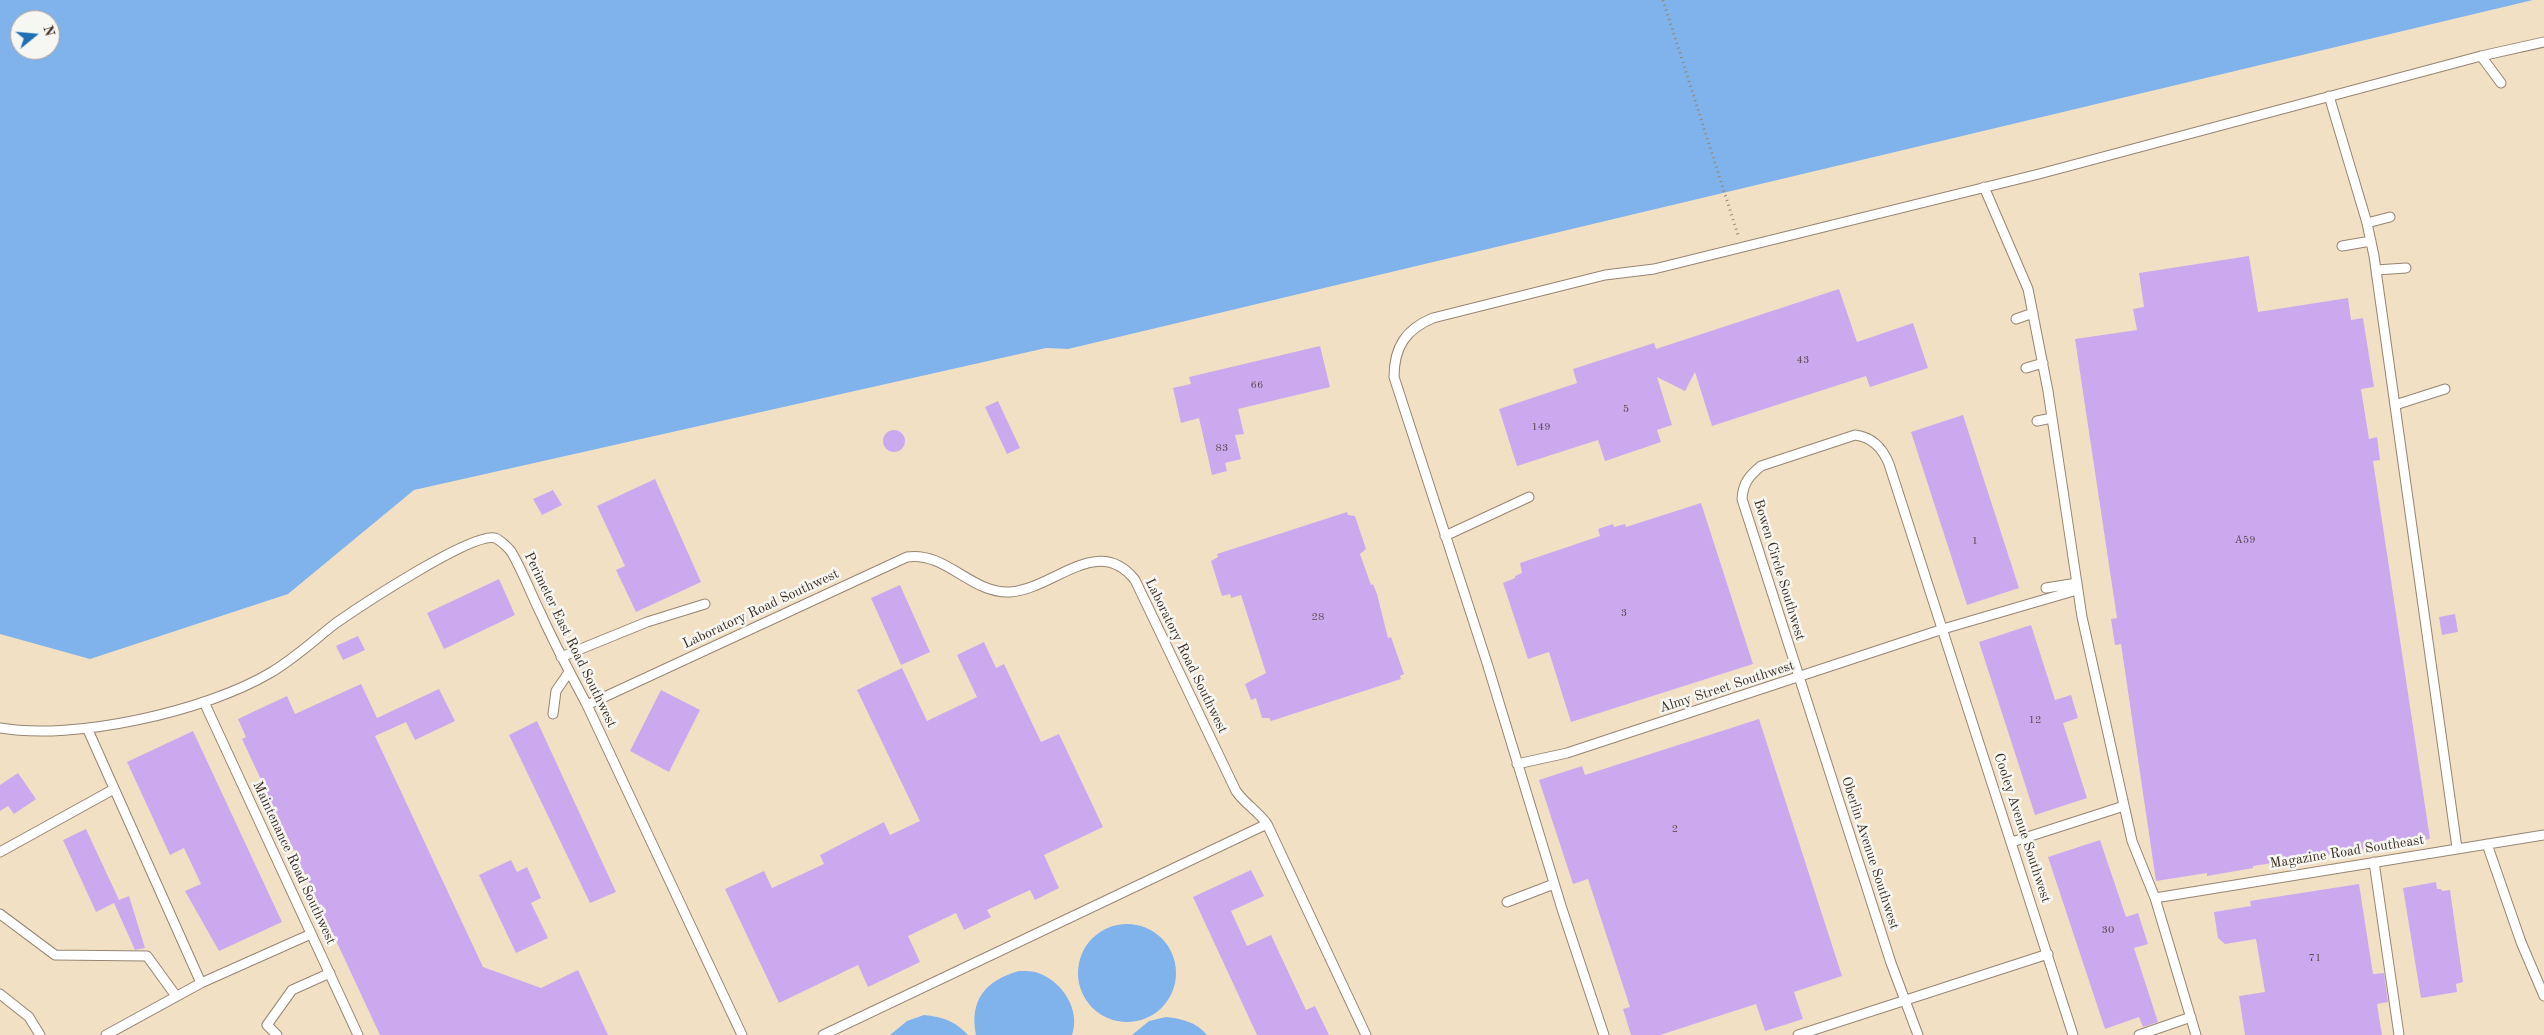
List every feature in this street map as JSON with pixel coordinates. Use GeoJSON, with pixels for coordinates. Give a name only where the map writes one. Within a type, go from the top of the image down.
{"type":"FeatureCollection","features":[{"type":"Feature","properties":{"kind":"lane"},"geometry":{"type":"LineString","coordinates":[[1604,1035],[1554,884],[1445,536],[1421,477],[1394,377],[1394,362],[1399,346],[1407,334],[1419,324],[1433,318],[1605,275],[1654,269],[1984,187],[2481,56],[2544,42]]}},
{"type":"Feature","properties":{"kind":"lane"},"geometry":{"type":"LineString","coordinates":[[2481,56],[2501,83]]}},
{"type":"Feature","properties":{"kind":"lane"},"geometry":{"type":"LineString","coordinates":[[2329,96],[2367,223],[2376,270],[2457,848]]}},
{"type":"Feature","properties":{"kind":"lane"},"geometry":{"type":"LineString","coordinates":[[1984,187],[2028,289],[2052,418],[2077,586],[2132,842],[2155,898],[2196,1035]]}},
{"type":"Feature","properties":{"kind":"lane"},"geometry":{"type":"LineString","coordinates":[[2367,223],[2390,217]]}},
{"type":"Feature","properties":{"kind":"lane"},"geometry":{"type":"LineString","coordinates":[[2342,246],[2370,241]]}},
{"type":"Feature","properties":{"kind":"lane"},"geometry":{"type":"LineString","coordinates":[[2376,270],[2406,268]]}},
{"type":"Feature","properties":{"kind":"lane"},"geometry":{"type":"LineString","coordinates":[[2016,319],[2033,314]]}},
{"type":"Feature","properties":{"kind":"lane"},"geometry":{"type":"LineString","coordinates":[[2026,368],[2043,364]]}},
{"type":"Feature","properties":{"kind":"lane"},"geometry":{"type":"LineString","coordinates":[[2395,405],[2445,389]]}},
{"type":"Feature","properties":{"kind":"lane"},"geometry":{"type":"LineString","coordinates":[[2037,421],[2052,418]]}},
{"type":"Feature","properties":{"kind":"lane","name":"Bowen Circle Southwest"},"geometry":{"type":"LineString","coordinates":[[1799,678],[1742,499],[1742,490],[1750,476],[1761,466],[1776,460],[1855,435],[1867,437],[1882,450],[1889,464],[1943,629]]}},
{"type":"Feature","properties":{"kind":"lane"},"geometry":{"type":"LineString","coordinates":[[1445,536],[1529,497]]}},
{"type":"Feature","properties":{"kind":"lane","name":"Perimeter East Road Southwest"},"geometry":{"type":"LineString","coordinates":[[0,728],[13,731],[88,730],[204,702],[270,674],[337,623],[400,582],[466,545],[481,539],[495,538],[511,551],[561,658],[587,705],[742,1035]]}},
{"type":"Feature","properties":{"kind":"lane","name":"Laboratory Road Southwest"},"geometry":{"type":"LineString","coordinates":[[587,705],[907,557],[920,555],[931,558],[980,584],[1008,592],[1036,586],[1096,560],[1111,562],[1126,569],[1135,580],[1236,791],[1244,803],[1259,813],[1267,824],[1366,1035]]}},
{"type":"Feature","properties":{"kind":"lane"},"geometry":{"type":"LineString","coordinates":[[2046,588],[2077,586]]}},
{"type":"Feature","properties":{"kind":"lane","name":"Almy Street Southwest"},"geometry":{"type":"LineString","coordinates":[[1516,764],[1567,753],[2077,586]]}},
{"type":"Feature","properties":{"kind":"lane"},"geometry":{"type":"LineString","coordinates":[[561,658],[647,622],[705,604]]}},
{"type":"Feature","properties":{"kind":"lane","name":"Cooley Avenue Southwest"},"geometry":{"type":"LineString","coordinates":[[1943,629],[2074,1035]]}},
{"type":"Feature","properties":{"kind":"lane"},"geometry":{"type":"LineString","coordinates":[[553,714],[556,692],[569,672]]}},
{"type":"Feature","properties":{"kind":"lane","name":"Oberlin Avenue Southwest"},"geometry":{"type":"LineString","coordinates":[[1799,678],[1886,946],[1918,1035]]}},
{"type":"Feature","properties":{"kind":"lane","name":"Maintenance Road Southwest"},"geometry":{"type":"LineString","coordinates":[[204,702],[358,1035]]}},
{"type":"Feature","properties":{"kind":"lane"},"geometry":{"type":"LineString","coordinates":[[88,730],[201,983]]}},
{"type":"Feature","properties":{"kind":"lane"},"geometry":{"type":"LineString","coordinates":[[0,852],[114,789]]}},
{"type":"Feature","properties":{"kind":"lane"},"geometry":{"type":"LineString","coordinates":[[2012,842],[2124,806]]}},
{"type":"Feature","properties":{"kind":"lane"},"geometry":{"type":"LineString","coordinates":[[823,1035],[1267,824]]}},
{"type":"Feature","properties":{"kind":"lane","name":"Magazine Road Southeast"},"geometry":{"type":"LineString","coordinates":[[2155,898],[2544,834]]}},
{"type":"Feature","properties":{"kind":"lane"},"geometry":{"type":"LineString","coordinates":[[2487,844],[2520,942],[2544,996]]}},
{"type":"Feature","properties":{"kind":"lane"},"geometry":{"type":"LineString","coordinates":[[2374,862],[2399,1035]]}},
{"type":"Feature","properties":{"kind":"lane"},"geometry":{"type":"LineString","coordinates":[[1507,902],[1554,884]]}},
{"type":"Feature","properties":{"kind":"lane"},"geometry":{"type":"LineString","coordinates":[[0,914],[55,955],[147,956],[176,996]]}},
{"type":"Feature","properties":{"kind":"lane"},"geometry":{"type":"LineString","coordinates":[[106,1035],[201,983],[312,934]]}},
{"type":"Feature","properties":{"kind":"lane"},"geometry":{"type":"LineString","coordinates":[[1798,1035],[2048,954]]}},
{"type":"Feature","properties":{"kind":"lane"},"geometry":{"type":"LineString","coordinates":[[276,1035],[267,1025],[292,990],[330,973]]}},
{"type":"Feature","properties":{"kind":"lane"},"geometry":{"type":"LineString","coordinates":[[0,994],[29,1017],[40,1035]]}},
{"type":"Feature","properties":{"kind":"lane"},"geometry":{"type":"LineString","coordinates":[[2138,1035],[2191,1017]]}},
{"type":"Feature","properties":{"kind":"path"},"geometry":{"type":"LineString","coordinates":[[1663,0],[1734,218]]}},
{"type":"Feature","properties":{"kind":"water"},"geometry":{"type":"Polygon","coordinates":[[[0,0],[2533,0],[1068,349],[1046,348],[414,490],[288,594],[90,659],[0,634],[0,0]]]}},
{"type":"Feature","properties":{"kind":"water"},"geometry":{"type":"Polygon","coordinates":[[[1127,924],[1146,928],[1161,939],[1172,954],[1176,973],[1172,992],[1161,1007],[1146,1018],[1127,1022],[1108,1018],[1093,1007],[1082,992],[1078,973],[1082,954],[1093,939],[1108,928],[1127,924]]]}},
{"type":"Feature","properties":{"kind":"water"},"geometry":{"type":"Polygon","coordinates":[[[1019,971],[1038,973],[1047,977],[1062,990],[1072,1007],[1074,1016],[1072,1035],[976,1035],[975,1012],[982,993],[997,980],[1019,971]]]}},
{"type":"Feature","properties":{"kind":"water"},"geometry":{"type":"Polygon","coordinates":[[[924,1015],[948,1020],[968,1035],[890,1035],[907,1021],[924,1015]]]}},
{"type":"Feature","properties":{"kind":"water"},"geometry":{"type":"Polygon","coordinates":[[[1166,1017],[1189,1022],[1207,1035],[1132,1035],[1149,1021],[1166,1017]]]}},
{"type":"Feature","properties":{"kind":"building"},"geometry":{"type":"Polygon","coordinates":[[[2249,256],[2258,312],[2348,298],[2351,320],[2363,318],[2374,387],[2361,389],[2369,439],[2377,437],[2380,460],[2373,461],[2430,839],[2253,866],[2253,868],[2207,876],[2207,873],[2156,881],[2121,644],[2115,645],[2111,619],[2117,618],[2075,339],[2137,330],[2133,309],[2144,307],[2139,273],[2249,256]]]}},
{"type":"Feature","properties":{"kind":"building"},"geometry":{"type":"Polygon","coordinates":[[[1839,289],[1857,342],[1913,323],[1928,368],[1870,387],[1866,376],[1712,426],[1695,372],[1685,391],[1657,377],[1672,425],[1657,430],[1661,442],[1605,461],[1598,440],[1517,466],[1499,409],[1577,383],[1573,369],[1654,343],[1656,349],[1839,289]]]}},
{"type":"Feature","properties":{"kind":"building"},"geometry":{"type":"Polygon","coordinates":[[[1320,346],[1330,387],[1238,409],[1244,434],[1235,435],[1241,459],[1225,463],[1227,471],[1212,475],[1199,418],[1181,423],[1173,388],[1191,384],[1189,377],[1320,346]]]}},
{"type":"Feature","properties":{"kind":"building"},"geometry":{"type":"Polygon","coordinates":[[[998,401],[1020,448],[1007,454],[985,407],[998,401]]]}},
{"type":"Feature","properties":{"kind":"building"},"geometry":{"type":"Polygon","coordinates":[[[1963,415],[2019,588],[1967,605],[1911,432],[1963,415]]]}},
{"type":"Feature","properties":{"kind":"building"},"geometry":{"type":"Polygon","coordinates":[[[894,430],[902,433],[905,441],[902,449],[894,452],[886,449],[883,441],[886,433],[894,430]]]}},
{"type":"Feature","properties":{"kind":"building"},"geometry":{"type":"Polygon","coordinates":[[[655,479],[701,582],[636,612],[616,570],[625,566],[597,506],[655,479]]]}},
{"type":"Feature","properties":{"kind":"building"},"geometry":{"type":"Polygon","coordinates":[[[553,490],[562,505],[542,515],[533,499],[553,490]]]}},
{"type":"Feature","properties":{"kind":"building"},"geometry":{"type":"Polygon","coordinates":[[[1701,503],[1753,664],[1571,722],[1549,652],[1528,659],[1503,583],[1522,573],[1520,563],[1600,536],[1598,529],[1613,524],[1614,527],[1625,524],[1626,527],[1701,503]]]}},
{"type":"Feature","properties":{"kind":"building"},"geometry":{"type":"Polygon","coordinates":[[[1347,512],[1348,515],[1355,516],[1366,549],[1360,554],[1371,585],[1373,584],[1377,594],[1388,638],[1391,637],[1404,674],[1400,676],[1401,679],[1271,721],[1269,718],[1262,718],[1256,698],[1251,700],[1245,684],[1266,673],[1241,595],[1231,598],[1230,594],[1222,596],[1211,561],[1218,557],[1217,554],[1347,512]]]}},
{"type":"Feature","properties":{"kind":"building"},"geometry":{"type":"Polygon","coordinates":[[[499,579],[515,615],[444,649],[427,613],[499,579]]]}},
{"type":"Feature","properties":{"kind":"building"},"geometry":{"type":"Polygon","coordinates":[[[900,585],[930,652],[901,665],[871,598],[900,585]]]}},
{"type":"Feature","properties":{"kind":"building"},"geometry":{"type":"Polygon","coordinates":[[[2455,614],[2458,632],[2442,635],[2439,617],[2455,614]]]}},
{"type":"Feature","properties":{"kind":"building"},"geometry":{"type":"Polygon","coordinates":[[[2031,625],[2055,700],[2071,695],[2078,718],[2063,723],[2087,798],[2035,815],[1979,642],[2031,625]]]}},
{"type":"Feature","properties":{"kind":"building"},"geometry":{"type":"Polygon","coordinates":[[[358,636],[365,650],[343,660],[336,646],[358,636]]]}},
{"type":"Feature","properties":{"kind":"building"},"geometry":{"type":"Polygon","coordinates":[[[984,642],[996,668],[1004,664],[1041,742],[1059,734],[1103,827],[1044,855],[1059,888],[1035,900],[1030,890],[987,910],[991,917],[964,930],[956,913],[908,936],[920,962],[868,987],[858,965],[779,1003],[725,889],[764,871],[772,888],[824,864],[820,855],[884,822],[890,835],[920,821],[857,690],[902,668],[927,721],[977,697],[957,655],[984,642]]]}},
{"type":"Feature","properties":{"kind":"building"},"geometry":{"type":"Polygon","coordinates":[[[361,684],[377,718],[439,689],[455,721],[415,740],[406,722],[375,736],[483,967],[541,988],[578,970],[608,1035],[380,1035],[242,739],[246,737],[238,719],[287,696],[295,714],[361,684]]]}},
{"type":"Feature","properties":{"kind":"building"},"geometry":{"type":"Polygon","coordinates":[[[661,690],[700,710],[669,772],[630,751],[661,690]]]}},
{"type":"Feature","properties":{"kind":"building"},"geometry":{"type":"Polygon","coordinates":[[[1759,719],[1842,976],[1794,992],[1803,1019],[1765,1031],[1756,1004],[1660,1035],[1631,1035],[1623,1009],[1630,1007],[1588,879],[1573,884],[1539,780],[1582,766],[1585,775],[1759,719]]]}},
{"type":"Feature","properties":{"kind":"building"},"geometry":{"type":"Polygon","coordinates":[[[537,721],[616,892],[590,903],[509,735],[537,721]]]}},
{"type":"Feature","properties":{"kind":"building"},"geometry":{"type":"Polygon","coordinates":[[[193,731],[282,922],[219,951],[185,891],[201,884],[184,848],[170,855],[127,762],[193,731]]]}},
{"type":"Feature","properties":{"kind":"building"},"geometry":{"type":"Polygon","coordinates":[[[18,773],[36,799],[14,814],[8,806],[0,811],[0,785],[18,773]]]}},
{"type":"Feature","properties":{"kind":"building"},"geometry":{"type":"Polygon","coordinates":[[[86,829],[119,900],[129,896],[145,948],[135,950],[114,903],[96,912],[63,840],[86,829]]]}},
{"type":"Feature","properties":{"kind":"building"},"geometry":{"type":"Polygon","coordinates":[[[2100,840],[2126,917],[2138,913],[2148,944],[2134,948],[2158,1022],[2143,1027],[2139,1017],[2105,1029],[2048,857],[2100,840]]]}},
{"type":"Feature","properties":{"kind":"building"},"geometry":{"type":"Polygon","coordinates":[[[511,860],[517,872],[527,867],[541,898],[531,903],[548,938],[516,953],[479,875],[511,860]]]}},
{"type":"Feature","properties":{"kind":"building"},"geometry":{"type":"Polygon","coordinates":[[[1251,870],[1264,896],[1231,911],[1247,946],[1271,935],[1306,1010],[1315,1006],[1329,1035],[1257,1035],[1193,897],[1251,870]]]}},
{"type":"Feature","properties":{"kind":"building"},"geometry":{"type":"Polygon","coordinates":[[[2436,882],[2437,889],[2442,891],[2450,890],[2463,982],[2456,984],[2457,992],[2421,998],[2403,888],[2436,882]]]}},
{"type":"Feature","properties":{"kind":"building"},"geometry":{"type":"Polygon","coordinates":[[[2359,884],[2373,974],[2384,973],[2388,1002],[2377,1004],[2382,1035],[2245,1035],[2239,996],[2265,992],[2256,939],[2225,944],[2218,938],[2214,912],[2251,906],[2250,901],[2359,884]]]}}]}
